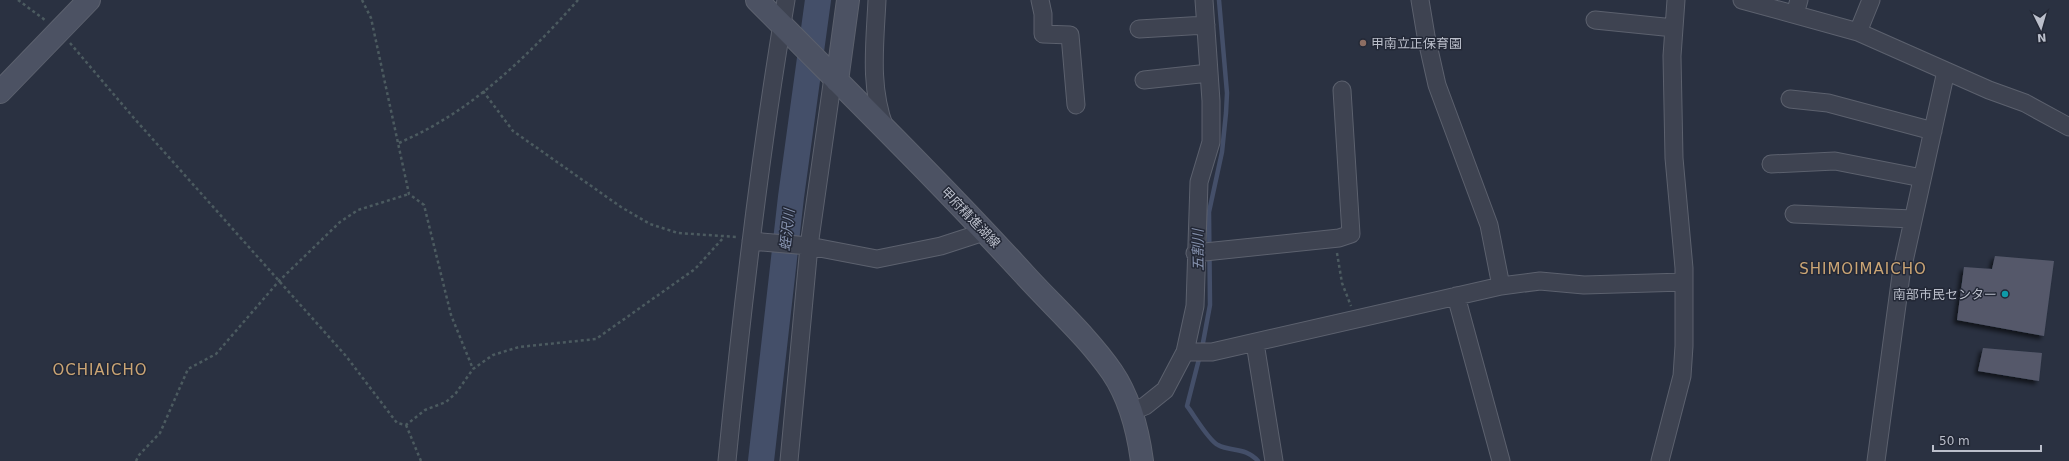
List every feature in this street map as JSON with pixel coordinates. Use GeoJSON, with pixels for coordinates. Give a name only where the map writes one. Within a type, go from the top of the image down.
{"type":"FeatureCollection","features":[{"type":"Feature","properties":{"kind":"main road"},"geometry":{"type":"LineString","coordinates":[[0,92],[89,0]]}},
{"type":"Feature","properties":{"kind":"main road","name":"甲府精進湖線"},"geometry":{"type":"LineString","coordinates":[[757,0],[886,130],[1093,348],[1112,373],[1130,412],[1139,437],[1142,461]]}},
{"type":"Feature","properties":{"kind":"main road"},"geometry":{"type":"LineString","coordinates":[[833,77],[848,0]]}},
{"type":"Feature","properties":{"kind":"street"},"geometry":{"type":"LineString","coordinates":[[727,461],[741,318],[755,241],[771,86],[784,27],[786,0]]}},
{"type":"Feature","properties":{"kind":"street"},"geometry":{"type":"LineString","coordinates":[[877,0],[875,87],[880,114],[886,130]]}},
{"type":"Feature","properties":{"kind":"street"},"geometry":{"type":"LineString","coordinates":[[1040,0],[1043,14],[1043,34],[1070,34],[1076,105]]}},
{"type":"Feature","properties":{"kind":"street"},"geometry":{"type":"LineString","coordinates":[[1130,412],[1145,406],[1165,390],[1185,352],[1195,306],[1195,253],[1199,182],[1210,142],[1212,101],[1204,0]]}},
{"type":"Feature","properties":{"kind":"street"},"geometry":{"type":"LineString","coordinates":[[1420,0],[1437,85],[1489,225],[1502,286]]}},
{"type":"Feature","properties":{"kind":"street"},"geometry":{"type":"LineString","coordinates":[[1660,461],[1682,376],[1684,346],[1684,282],[1674,158],[1672,56],[1676,0]]}},
{"type":"Feature","properties":{"kind":"street"},"geometry":{"type":"LineString","coordinates":[[1742,0],[1797,7],[1858,32],[1989,90],[2025,103],[2069,128]]}},
{"type":"Feature","properties":{"kind":"street"},"geometry":{"type":"LineString","coordinates":[[1858,32],[1871,0]]}},
{"type":"Feature","properties":{"kind":"street"},"geometry":{"type":"LineString","coordinates":[[1595,20],[1674,28]]}},
{"type":"Feature","properties":{"kind":"street"},"geometry":{"type":"LineString","coordinates":[[1139,29],[1206,25]]}},
{"type":"Feature","properties":{"kind":"street"},"geometry":{"type":"LineString","coordinates":[[1876,460],[1901,275],[1946,71]]}},
{"type":"Feature","properties":{"kind":"street"},"geometry":{"type":"LineString","coordinates":[[1144,80],[1209,73]]}},
{"type":"Feature","properties":{"kind":"street"},"geometry":{"type":"LineString","coordinates":[[789,461],[807,245],[833,77]]}},
{"type":"Feature","properties":{"kind":"street"},"geometry":{"type":"LineString","coordinates":[[1195,253],[1335,238],[1350,234],[1342,90]]}},
{"type":"Feature","properties":{"kind":"street"},"geometry":{"type":"LineString","coordinates":[[1790,99],[1828,103],[1933,131]]}},
{"type":"Feature","properties":{"kind":"street"},"geometry":{"type":"LineString","coordinates":[[1770,164],[1835,161],[1922,178]]}},
{"type":"Feature","properties":{"kind":"street"},"geometry":{"type":"LineString","coordinates":[[1794,214],[1913,218]]}},
{"type":"Feature","properties":{"kind":"street"},"geometry":{"type":"LineString","coordinates":[[755,241],[807,245],[878,259],[941,246],[984,232]]}},
{"type":"Feature","properties":{"kind":"street"},"geometry":{"type":"LineString","coordinates":[[1185,352],[1212,352],[1502,286],[1540,281],[1584,285],[1684,282]]}},
{"type":"Feature","properties":{"kind":"street"},"geometry":{"type":"LineString","coordinates":[[1456,296],[1501,461]]}},
{"type":"Feature","properties":{"kind":"street"},"geometry":{"type":"LineString","coordinates":[[1255,343],[1274,461]]}},
{"type":"Feature","properties":{"kind":"path"},"geometry":{"type":"LineString","coordinates":[[18,0],[59,30],[133,117],[346,356],[397,423],[406,425]]}},
{"type":"Feature","properties":{"kind":"path"},"geometry":{"type":"LineString","coordinates":[[362,0],[370,18],[399,143],[409,194],[424,206],[451,315],[473,369]]}},
{"type":"Feature","properties":{"kind":"path"},"geometry":{"type":"LineString","coordinates":[[399,143],[438,123],[483,91],[549,32],[578,0]]}},
{"type":"Feature","properties":{"kind":"path"},"geometry":{"type":"LineString","coordinates":[[483,91],[513,131],[621,207],[650,224],[678,233],[741,237],[755,241]]}},
{"type":"Feature","properties":{"kind":"path"},"geometry":{"type":"LineString","coordinates":[[136,461],[139,455],[160,433],[188,369],[216,354],[279,281],[340,222],[358,210],[409,194]]}},
{"type":"Feature","properties":{"kind":"path"},"geometry":{"type":"LineString","coordinates":[[406,425],[425,410],[446,402],[456,393],[473,369],[493,355],[519,346],[596,339],[695,269],[724,237]]}},
{"type":"Feature","properties":{"kind":"path"},"geometry":{"type":"LineString","coordinates":[[1335,238],[1342,284],[1356,320]]}},
{"type":"Feature","properties":{"kind":"path"},"geometry":{"type":"LineString","coordinates":[[406,425],[421,461]]}},
{"type":"Feature","properties":{"kind":"building","name":"南部市民センター"},"geometry":{"type":"Polygon","coordinates":[[[1995,256],[2054,261],[2044,336],[1957,320],[1964,267],[1992,269],[1995,256]]]}},
{"type":"Feature","properties":{"kind":"building"},"geometry":{"type":"Polygon","coordinates":[[[1983,348],[2042,353],[2039,381],[1978,371],[1983,348]]]}},
{"type":"Feature","properties":{"kind":"waterway","name":"蛭沢川"},"geometry":{"type":"LineString","coordinates":[[761,461],[791,197],[818,0]]}},
{"type":"Feature","properties":{"kind":"waterway","name":"五割川"},"geometry":{"type":"LineString","coordinates":[[1202,348],[1210,305],[1209,212],[1222,152],[1227,93],[1219,0]]}},
{"type":"Feature","properties":{"kind":"waterway","name":"五割川"},"geometry":{"type":"LineString","coordinates":[[1200,355],[1187,406],[1214,443],[1249,454],[1258,461]]}},
{"type":"Feature","properties":{"kind":"place","name":"甲南立正保育園"},"geometry":{"type":"Point","coordinates":[1363,43]}},
{"type":"Feature","properties":{"kind":"place","name":"南部市民センター"},"geometry":{"type":"Point","coordinates":[2005,294]}},
{"type":"Feature","properties":{"kind":"district","name":"SHIMOIMAICHO"},"geometry":{"type":"Point","coordinates":[1863,269]}},
{"type":"Feature","properties":{"kind":"district","name":"OCHIAICHO"},"geometry":{"type":"Point","coordinates":[100,370]}}]}
